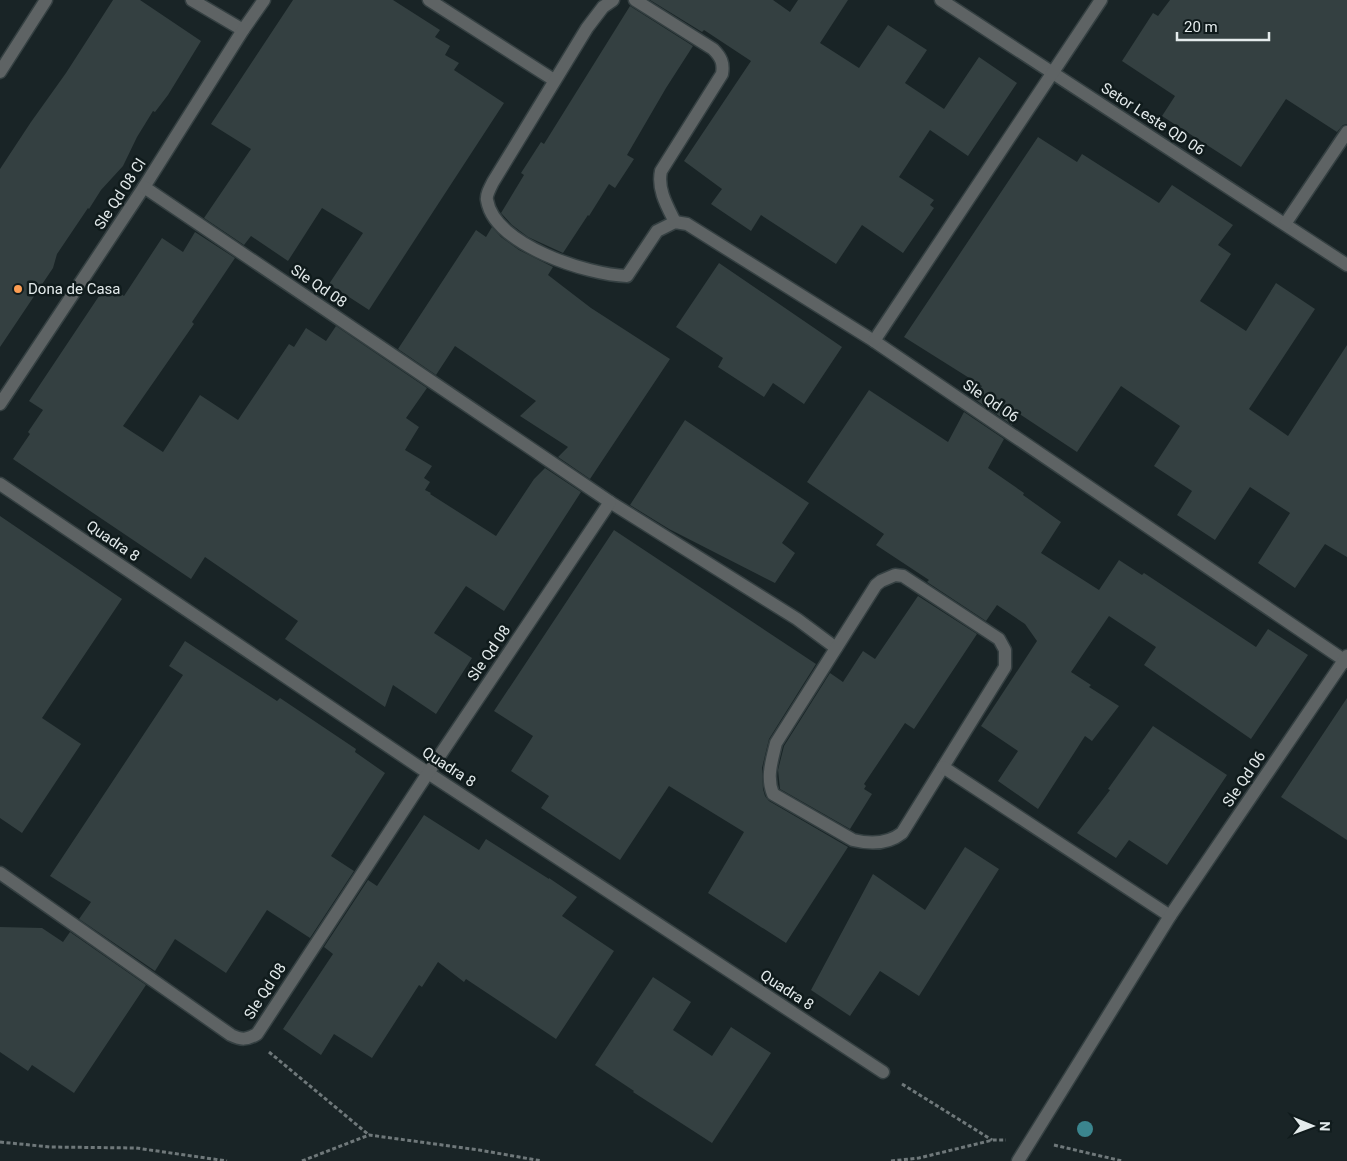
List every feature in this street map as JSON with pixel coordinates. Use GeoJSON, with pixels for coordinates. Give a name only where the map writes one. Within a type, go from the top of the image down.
{"type":"FeatureCollection","features":[{"type":"Feature","properties":{"kind":"street"},"geometry":{"type":"LineString","coordinates":[[0,72],[46,0]]}},
{"type":"Feature","properties":{"kind":"street"},"geometry":{"type":"LineString","coordinates":[[192,0],[243,30]]}},
{"type":"Feature","properties":{"kind":"street","name":"Sle Qd 08 Cl"},"geometry":{"type":"LineString","coordinates":[[0,404],[144,187],[264,0]]}},
{"type":"Feature","properties":{"kind":"street"},"geometry":{"type":"LineString","coordinates":[[429,0],[554,80]]}},
{"type":"Feature","properties":{"kind":"street"},"geometry":{"type":"LineString","coordinates":[[613,0],[603,8],[587,28],[493,182],[486,198],[492,217],[507,231],[535,250],[583,270],[610,276],[627,276],[657,231],[675,222],[660,187],[661,171],[722,74],[723,67],[721,57],[713,49],[635,0]]}},
{"type":"Feature","properties":{"kind":"street","name":"Setor Leste QD 06"},"geometry":{"type":"LineString","coordinates":[[942,0],[1347,265]]}},
{"type":"Feature","properties":{"kind":"street"},"geometry":{"type":"LineString","coordinates":[[874,340],[1102,0]]}},
{"type":"Feature","properties":{"kind":"street"},"geometry":{"type":"LineString","coordinates":[[1285,224],[1347,132]]}},
{"type":"Feature","properties":{"kind":"street","name":"Sle Qd 08"},"geometry":{"type":"LineString","coordinates":[[0,873],[231,1035],[244,1040],[251,1038],[257,1034],[428,773],[610,502],[144,187]]}},
{"type":"Feature","properties":{"kind":"street","name":"Sle Qd 06"},"geometry":{"type":"LineString","coordinates":[[675,222],[687,224],[699,231],[874,340],[1346,659],[1170,916],[1018,1161]]}},
{"type":"Feature","properties":{"kind":"street","name":"Quadra 8"},"geometry":{"type":"LineString","coordinates":[[0,484],[428,773],[884,1072]]}},
{"type":"Feature","properties":{"kind":"street"},"geometry":{"type":"LineString","coordinates":[[610,502],[797,619],[836,648]]}},
{"type":"Feature","properties":{"kind":"street"},"geometry":{"type":"LineString","coordinates":[[895,575],[904,576],[999,639],[1005,650],[1005,667],[902,833],[888,840],[867,843],[852,840],[773,794],[770,785],[770,773],[776,743],[836,648],[876,585],[887,577],[895,575]]}},
{"type":"Feature","properties":{"kind":"street"},"geometry":{"type":"LineString","coordinates":[[943,767],[1170,916]]}},
{"type":"Feature","properties":{"kind":"path"},"geometry":{"type":"LineString","coordinates":[[251,1038],[369,1135]]}},
{"type":"Feature","properties":{"kind":"path"},"geometry":{"type":"LineString","coordinates":[[884,1072],[992,1140]]}},
{"type":"Feature","properties":{"kind":"path"},"geometry":{"type":"LineString","coordinates":[[302,1161],[369,1135],[479,1150],[542,1161]]}},
{"type":"Feature","properties":{"kind":"path"},"geometry":{"type":"LineString","coordinates":[[0,1142],[50,1147],[136,1148],[227,1161]]}},
{"type":"Feature","properties":{"kind":"building"},"geometry":{"type":"Polygon","coordinates":[[[113,0],[140,0],[201,41],[168,95],[155,112],[153,111],[137,137],[123,166],[101,190],[88,208],[57,254],[53,268],[0,347],[0,169],[66,73],[113,0]]]}},
{"type":"Feature","properties":{"kind":"building"},"geometry":{"type":"Polygon","coordinates":[[[293,0],[393,0],[440,30],[435,37],[450,46],[445,55],[459,63],[454,70],[504,103],[369,310],[329,284],[363,233],[322,208],[288,261],[251,236],[244,245],[204,218],[251,149],[211,124],[293,0]]]}},
{"type":"Feature","properties":{"kind":"building"},"geometry":{"type":"Polygon","coordinates":[[[650,0],[773,0],[790,12],[798,0],[848,0],[820,43],[859,68],[888,25],[927,50],[905,83],[944,109],[979,57],[1017,83],[968,156],[930,130],[899,177],[934,200],[930,205],[934,208],[903,253],[862,225],[836,264],[761,215],[751,231],[711,204],[722,189],[684,161],[751,61],[704,30],[702,32],[650,0]]]}},
{"type":"Feature","properties":{"kind":"building"},"geometry":{"type":"Polygon","coordinates":[[[1170,0],[1347,0],[1347,124],[1343,125],[1337,132],[1286,99],[1241,167],[1162,116],[1175,96],[1122,61],[1153,13],[1158,16],[1170,0]]]}},
{"type":"Feature","properties":{"kind":"building"},"geometry":{"type":"Polygon","coordinates":[[[630,6],[693,46],[627,155],[634,159],[615,188],[609,184],[563,253],[528,237],[512,225],[501,213],[524,175],[521,173],[541,142],[544,144],[630,6]]]}},
{"type":"Feature","properties":{"kind":"building"},"geometry":{"type":"Polygon","coordinates":[[[1038,137],[1077,162],[1082,154],[1159,203],[1172,185],[1233,225],[1218,245],[1231,254],[1200,301],[1246,331],[1276,283],[1315,309],[1249,409],[1288,436],[1347,345],[1347,557],[1325,544],[1295,588],[1258,563],[1290,513],[1250,487],[1215,540],[1177,515],[1192,491],[1154,466],[1180,426],[1121,386],[1077,452],[1018,413],[1012,425],[973,398],[982,386],[904,337],[1038,137]]]}},
{"type":"Feature","properties":{"kind":"building"},"geometry":{"type":"Polygon","coordinates":[[[492,227],[501,237],[519,250],[553,267],[548,275],[591,308],[670,359],[590,479],[558,457],[568,447],[520,416],[536,401],[455,346],[436,375],[398,349],[476,230],[486,237],[492,227]]]}},
{"type":"Feature","properties":{"kind":"building"},"geometry":{"type":"Polygon","coordinates":[[[195,232],[235,258],[192,322],[194,324],[123,426],[163,452],[200,395],[238,420],[289,344],[294,347],[306,328],[326,341],[336,326],[427,388],[406,418],[419,427],[405,450],[432,466],[424,478],[430,482],[425,490],[430,494],[496,536],[534,479],[545,468],[581,492],[504,611],[466,586],[434,633],[472,658],[436,714],[393,685],[385,707],[285,639],[298,621],[205,557],[191,579],[13,459],[43,410],[29,401],[107,284],[124,296],[162,238],[183,252],[195,232]]]}},
{"type":"Feature","properties":{"kind":"building"},"geometry":{"type":"Polygon","coordinates":[[[719,263],[842,347],[804,404],[773,383],[764,397],[718,367],[723,358],[676,327],[719,263]]]}},
{"type":"Feature","properties":{"kind":"building"},"geometry":{"type":"Polygon","coordinates":[[[869,390],[948,442],[964,412],[1004,439],[988,468],[1061,522],[1041,553],[1099,590],[1119,560],[1142,575],[1144,573],[1256,647],[1268,629],[1308,655],[1251,739],[1144,665],[1156,647],[1109,616],[1071,672],[1091,685],[1089,687],[1119,706],[1092,741],[1085,736],[1038,809],[998,781],[1018,751],[981,726],[1037,641],[1025,624],[997,605],[986,621],[927,582],[929,580],[876,545],[884,534],[807,482],[869,390]]]}},
{"type":"Feature","properties":{"kind":"building"},"geometry":{"type":"Polygon","coordinates":[[[685,420],[809,503],[782,543],[795,553],[775,583],[669,529],[630,505],[685,420]]]}},
{"type":"Feature","properties":{"kind":"building"},"geometry":{"type":"Polygon","coordinates":[[[0,516],[122,599],[42,718],[81,744],[22,833],[0,818],[0,516]]]}},
{"type":"Feature","properties":{"kind":"building"},"geometry":{"type":"Polygon","coordinates":[[[614,530],[816,664],[769,739],[762,768],[763,789],[769,801],[848,847],[786,943],[708,893],[744,832],[669,786],[620,860],[541,808],[549,796],[511,771],[533,736],[494,711],[614,530]]]}},
{"type":"Feature","properties":{"kind":"building"},"geometry":{"type":"Polygon","coordinates":[[[918,596],[977,634],[914,729],[905,723],[864,784],[866,786],[864,789],[872,794],[850,829],[780,789],[778,770],[784,746],[830,673],[843,682],[863,651],[875,659],[918,596]]]}},
{"type":"Feature","properties":{"kind":"building"},"geometry":{"type":"Polygon","coordinates":[[[185,641],[277,701],[280,698],[356,749],[355,752],[385,773],[331,856],[354,871],[310,938],[267,910],[226,973],[175,939],[155,971],[79,919],[91,902],[50,876],[183,675],[169,666],[185,641]]]}},
{"type":"Feature","properties":{"kind":"building"},"geometry":{"type":"Polygon","coordinates":[[[1347,698],[1347,840],[1281,797],[1347,698]]]}},
{"type":"Feature","properties":{"kind":"building"},"geometry":{"type":"Polygon","coordinates":[[[1153,726],[1227,775],[1167,865],[1129,840],[1116,858],[1077,833],[1110,790],[1108,789],[1153,726]]]}},
{"type":"Feature","properties":{"kind":"building"},"geometry":{"type":"Polygon","coordinates":[[[424,815],[479,850],[486,839],[577,897],[562,916],[614,951],[556,1039],[466,979],[464,982],[438,962],[422,987],[419,985],[372,1058],[334,1034],[321,1055],[283,1029],[333,954],[324,947],[368,880],[377,886],[424,815]]]}},
{"type":"Feature","properties":{"kind":"building"},"geometry":{"type":"Polygon","coordinates":[[[965,847],[999,869],[919,996],[880,971],[850,1016],[811,990],[873,874],[925,910],[965,847]]]}},
{"type":"Feature","properties":{"kind":"building"},"geometry":{"type":"Polygon","coordinates":[[[0,927],[42,928],[63,942],[70,932],[146,985],[74,1093],[32,1065],[28,1071],[0,1052],[0,927]]]}},
{"type":"Feature","properties":{"kind":"building"},"geometry":{"type":"Polygon","coordinates":[[[653,977],[691,1002],[673,1030],[712,1056],[731,1027],[771,1053],[712,1143],[595,1065],[653,977]]]}},
{"type":"Feature","properties":{"kind":"place","name":"Dona de Casa"},"geometry":{"type":"Point","coordinates":[18,289]}}]}
